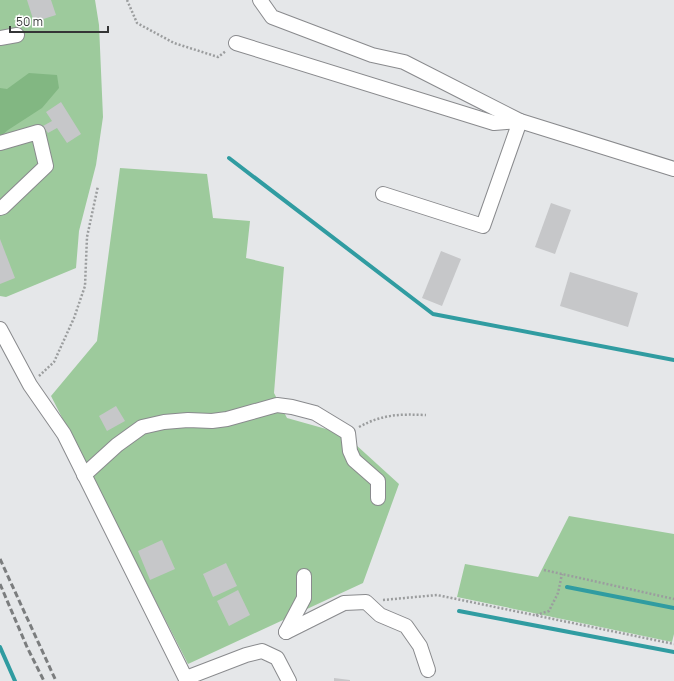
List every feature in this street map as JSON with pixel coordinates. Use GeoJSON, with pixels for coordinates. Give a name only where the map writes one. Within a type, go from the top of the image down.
{"type":"FeatureCollection","features":[{"type":"Feature","properties":{"kind":"street"},"geometry":{"type":"LineString","coordinates":[[260,0],[272,17],[372,56],[404,62],[520,121],[674,169]]}},
{"type":"Feature","properties":{"kind":"street"},"geometry":{"type":"LineString","coordinates":[[0,38],[16,35]]}},
{"type":"Feature","properties":{"kind":"street"},"geometry":{"type":"LineString","coordinates":[[236,43],[494,123],[520,121]]}},
{"type":"Feature","properties":{"kind":"street"},"geometry":{"type":"LineString","coordinates":[[383,194],[483,226],[520,121]]}},
{"type":"Feature","properties":{"kind":"street"},"geometry":{"type":"LineString","coordinates":[[0,143],[38,132],[46,166],[3,207],[0,208]]}},
{"type":"Feature","properties":{"kind":"street"},"geometry":{"type":"LineString","coordinates":[[0,329],[30,385],[64,434],[187,680],[262,651],[276,658],[288,681]]}},
{"type":"Feature","properties":{"kind":"street"},"geometry":{"type":"LineString","coordinates":[[84,475],[117,445],[142,427],[164,422],[188,420],[212,421],[227,419],[277,405],[315,412],[348,433],[350,451],[354,460],[378,481],[378,498]]}},
{"type":"Feature","properties":{"kind":"street"},"geometry":{"type":"LineString","coordinates":[[304,576],[304,598],[286,632],[344,603],[366,602],[380,615],[406,626],[420,646],[428,670]]}},
{"type":"Feature","properties":{"kind":"path"},"geometry":{"type":"LineString","coordinates":[[127,0],[137,23],[174,42],[218,57],[236,43]]}},
{"type":"Feature","properties":{"kind":"path"},"geometry":{"type":"LineString","coordinates":[[30,385],[54,362],[74,318],[85,286],[87,237],[98,186]]}},
{"type":"Feature","properties":{"kind":"path"},"geometry":{"type":"LineString","coordinates":[[348,433],[366,423],[385,416],[396,414],[426,415]]}},
{"type":"Feature","properties":{"kind":"path"},"geometry":{"type":"LineString","coordinates":[[544,570],[674,598]]}},
{"type":"Feature","properties":{"kind":"path"},"geometry":{"type":"LineString","coordinates":[[535,615],[549,611],[558,593],[562,574]]}},
{"type":"Feature","properties":{"kind":"path"},"geometry":{"type":"LineString","coordinates":[[366,602],[437,595],[674,644]]}},
{"type":"Feature","properties":{"kind":"green space"},"geometry":{"type":"Polygon","coordinates":[[[0,0],[95,0],[99,25],[103,117],[96,165],[79,231],[76,268],[6,297],[0,296],[0,0]]]}},
{"type":"Feature","properties":{"kind":"green space"},"geometry":{"type":"Polygon","coordinates":[[[29,73],[57,75],[59,88],[42,108],[8,130],[0,137],[0,88],[7,89],[29,73]]]}},
{"type":"Feature","properties":{"kind":"green space"},"geometry":{"type":"Polygon","coordinates":[[[120,168],[207,174],[213,218],[250,221],[246,258],[284,267],[274,393],[287,418],[344,434],[399,484],[363,583],[188,664],[51,396],[97,341],[120,168]]]}},
{"type":"Feature","properties":{"kind":"green space"},"geometry":{"type":"Polygon","coordinates":[[[569,516],[674,534],[674,634],[672,642],[457,597],[465,564],[538,577],[569,516]]]}},
{"type":"Feature","properties":{"kind":"building"},"geometry":{"type":"Polygon","coordinates":[[[27,0],[51,0],[56,15],[34,22],[27,0]]]}},
{"type":"Feature","properties":{"kind":"building"},"geometry":{"type":"Polygon","coordinates":[[[61,102],[81,134],[67,143],[57,128],[48,133],[43,126],[52,121],[46,112],[61,102]]]}},
{"type":"Feature","properties":{"kind":"building"},"geometry":{"type":"Polygon","coordinates":[[[551,203],[571,210],[555,254],[535,247],[551,203]]]}},
{"type":"Feature","properties":{"kind":"building"},"geometry":{"type":"Polygon","coordinates":[[[0,239],[15,278],[0,284],[0,239]]]}},
{"type":"Feature","properties":{"kind":"building"},"geometry":{"type":"Polygon","coordinates":[[[441,251],[461,259],[442,306],[422,298],[441,251]]]}},
{"type":"Feature","properties":{"kind":"building"},"geometry":{"type":"Polygon","coordinates":[[[570,272],[638,293],[628,327],[560,306],[570,272]]]}},
{"type":"Feature","properties":{"kind":"building"},"geometry":{"type":"Polygon","coordinates":[[[116,406],[125,421],[107,431],[99,416],[116,406]]]}},
{"type":"Feature","properties":{"kind":"building"},"geometry":{"type":"Polygon","coordinates":[[[162,540],[175,569],[150,580],[138,551],[162,540]]]}},
{"type":"Feature","properties":{"kind":"building"},"geometry":{"type":"Polygon","coordinates":[[[226,563],[237,586],[213,597],[203,574],[226,563]]]}},
{"type":"Feature","properties":{"kind":"building"},"geometry":{"type":"Polygon","coordinates":[[[238,590],[250,615],[229,626],[217,601],[238,590]]]}},
{"type":"Feature","properties":{"kind":"building"},"geometry":{"type":"Polygon","coordinates":[[[334,678],[350,680],[350,681],[334,681],[334,678]]]}},
{"type":"Feature","properties":{"kind":"waterway"},"geometry":{"type":"LineString","coordinates":[[229,158],[433,314],[674,360]]}},
{"type":"Feature","properties":{"kind":"waterway"},"geometry":{"type":"LineString","coordinates":[[567,587],[674,608]]}},
{"type":"Feature","properties":{"kind":"waterway"},"geometry":{"type":"LineString","coordinates":[[459,611],[674,652]]}},
{"type":"Feature","properties":{"kind":"waterway"},"geometry":{"type":"LineString","coordinates":[[0,647],[15,681]]}},
{"type":"Feature","properties":{"kind":"railway"},"geometry":{"type":"LineString","coordinates":[[0,559],[56,681]]}},
{"type":"Feature","properties":{"kind":"railway"},"geometry":{"type":"LineString","coordinates":[[0,584],[27,647],[44,681]]}}]}
